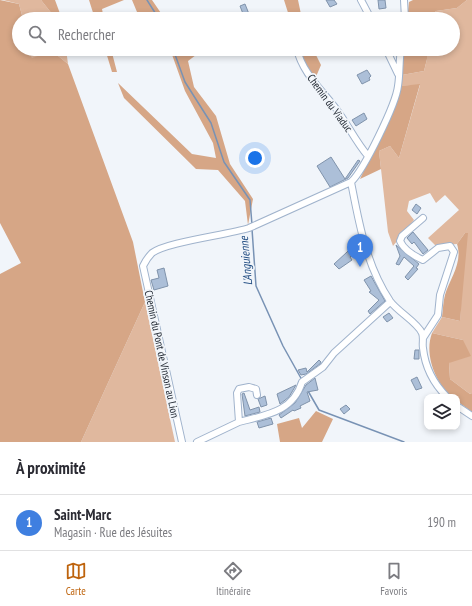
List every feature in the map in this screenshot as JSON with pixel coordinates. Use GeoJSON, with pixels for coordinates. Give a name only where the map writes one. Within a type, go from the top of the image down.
{"type":"FeatureCollection","features":[{"type":"Feature","properties":{"kind":"street"},"geometry":{"type":"LineString","coordinates":[[361,0],[367,12]]}},
{"type":"Feature","properties":{"kind":"street"},"geometry":{"type":"LineString","coordinates":[[404,0],[405,12]]}},
{"type":"Feature","properties":{"kind":"street","name":"Chemin du Viaduc"},"geometry":{"type":"LineString","coordinates":[[299,56],[305,68],[326,98],[336,109],[368,156]]}},
{"type":"Feature","properties":{"kind":"street"},"geometry":{"type":"LineString","coordinates":[[389,56],[398,74]]}},
{"type":"Feature","properties":{"kind":"street"},"geometry":{"type":"LineString","coordinates":[[400,56],[398,86],[394,101],[368,156],[356,178],[351,182],[363,241],[381,286],[390,302],[419,328],[423,350],[431,375],[444,394]]}},
{"type":"Feature","properties":{"kind":"street","name":"Chemin du Pont de Vinson au Lion"},"geometry":{"type":"LineString","coordinates":[[182,442],[142,266],[152,254],[157,251],[251,227],[351,182]]}},
{"type":"Feature","properties":{"kind":"street"},"geometry":{"type":"LineString","coordinates":[[422,338],[438,315],[440,295],[454,252],[450,246],[443,246],[423,260],[413,255],[401,244],[400,241],[402,236],[423,218]]}},
{"type":"Feature","properties":{"kind":"street"},"geometry":{"type":"LineString","coordinates":[[197,442],[239,422],[265,415],[287,405],[297,396],[303,381],[322,367],[334,353],[390,302]]}},
{"type":"Feature","properties":{"kind":"street"},"geometry":{"type":"LineString","coordinates":[[239,422],[237,393],[240,389],[249,387],[256,389],[257,395]]}},
{"type":"Feature","properties":{"kind":"street"},"geometry":{"type":"LineString","coordinates":[[460,408],[472,416]]}},
{"type":"Feature","properties":{"kind":"shaded area"},"geometry":{"type":"Polygon","coordinates":[[[0,0],[19,4],[21,12],[12,12],[12,56],[32,56],[32,58],[38,56],[58,56],[68,64],[133,242],[145,302],[81,442],[0,442],[0,274],[21,263],[0,223],[0,0]]]}},
{"type":"Feature","properties":{"kind":"shaded area"},"geometry":{"type":"Polygon","coordinates":[[[3,0],[41,0],[50,12],[21,12],[19,4],[3,0]]]}},
{"type":"Feature","properties":{"kind":"shaded area"},"geometry":{"type":"Polygon","coordinates":[[[41,0],[55,0],[59,12],[50,12],[41,0]]]}},
{"type":"Feature","properties":{"kind":"shaded area"},"geometry":{"type":"Polygon","coordinates":[[[89,0],[124,0],[102,9],[103,12],[93,12],[89,0]]]}},
{"type":"Feature","properties":{"kind":"shaded area"},"geometry":{"type":"Polygon","coordinates":[[[132,0],[152,0],[160,12],[137,12],[132,0]]]}},
{"type":"Feature","properties":{"kind":"shaded area"},"geometry":{"type":"Polygon","coordinates":[[[284,0],[298,0],[301,12],[288,12],[284,0]]]}},
{"type":"Feature","properties":{"kind":"shaded area"},"geometry":{"type":"Polygon","coordinates":[[[413,0],[467,0],[457,8],[435,12],[408,12],[409,2],[413,0]]]}},
{"type":"Feature","properties":{"kind":"shaded area"},"geometry":{"type":"Polygon","coordinates":[[[467,0],[472,0],[472,393],[470,394],[450,379],[449,363],[463,340],[432,333],[442,317],[460,321],[465,233],[457,244],[436,246],[428,238],[459,210],[445,195],[436,203],[430,193],[409,201],[407,211],[414,220],[393,246],[388,232],[379,151],[390,146],[399,158],[420,85],[401,86],[402,75],[424,71],[427,56],[460,56],[460,12],[435,12],[457,8],[467,0]]]}},
{"type":"Feature","properties":{"kind":"shaded area"},"geometry":{"type":"Polygon","coordinates":[[[31,56],[40,56],[32,59],[31,56]]]}},
{"type":"Feature","properties":{"kind":"shaded area"},"geometry":{"type":"Polygon","coordinates":[[[58,56],[67,56],[68,64],[58,56]]]}},
{"type":"Feature","properties":{"kind":"shaded area"},"geometry":{"type":"Polygon","coordinates":[[[107,56],[113,56],[117,72],[112,72],[107,56]]]}},
{"type":"Feature","properties":{"kind":"shaded area"},"geometry":{"type":"Polygon","coordinates":[[[172,56],[195,56],[188,61],[194,87],[216,116],[230,164],[253,199],[248,225],[245,201],[218,170],[196,169],[124,98],[118,83],[192,154],[216,158],[213,143],[185,91],[172,56]]]}},
{"type":"Feature","properties":{"kind":"shaded area"},"geometry":{"type":"Polygon","coordinates":[[[302,56],[316,56],[321,65],[315,79],[305,65],[302,56]]]}},
{"type":"Feature","properties":{"kind":"shaded area"},"geometry":{"type":"Polygon","coordinates":[[[403,56],[427,56],[424,71],[402,75],[403,56]]]}},
{"type":"Feature","properties":{"kind":"shaded area"},"geometry":{"type":"Polygon","coordinates":[[[420,84],[399,158],[390,146],[379,151],[381,169],[360,179],[395,105],[401,86],[420,84]]]}},
{"type":"Feature","properties":{"kind":"shaded area"},"geometry":{"type":"Polygon","coordinates":[[[465,233],[468,233],[460,321],[442,317],[445,295],[457,264],[457,244],[465,233]]]}},
{"type":"Feature","properties":{"kind":"shaded area"},"geometry":{"type":"Polygon","coordinates":[[[145,302],[175,442],[81,442],[145,302]]]}},
{"type":"Feature","properties":{"kind":"shaded area"},"geometry":{"type":"Polygon","coordinates":[[[432,333],[463,340],[471,356],[449,363],[450,379],[470,394],[472,393],[472,412],[460,403],[460,394],[449,394],[436,376],[430,359],[430,341],[432,333]]]}},
{"type":"Feature","properties":{"kind":"shaded area"},"geometry":{"type":"Polygon","coordinates":[[[316,411],[333,419],[322,442],[280,442],[277,424],[299,418],[302,428],[316,411]]]}},
{"type":"Feature","properties":{"kind":"building"},"geometry":{"type":"Polygon","coordinates":[[[326,0],[334,0],[337,4],[330,7],[326,0]]]}},
{"type":"Feature","properties":{"kind":"building"},"geometry":{"type":"Polygon","coordinates":[[[378,0],[385,0],[386,8],[379,9],[378,0]]]}},
{"type":"Feature","properties":{"kind":"building"},"geometry":{"type":"Polygon","coordinates":[[[245,4],[248,12],[242,12],[240,6],[245,4]]]}},
{"type":"Feature","properties":{"kind":"building"},"geometry":{"type":"Polygon","coordinates":[[[367,70],[371,76],[369,78],[370,80],[362,84],[357,75],[367,70]]]}},
{"type":"Feature","properties":{"kind":"building"},"geometry":{"type":"Polygon","coordinates":[[[364,113],[367,119],[356,126],[352,120],[364,113]]]}},
{"type":"Feature","properties":{"kind":"building"},"geometry":{"type":"Polygon","coordinates":[[[331,157],[345,179],[358,160],[360,161],[348,178],[330,187],[317,166],[331,157]]]}},
{"type":"Feature","properties":{"kind":"building"},"geometry":{"type":"Polygon","coordinates":[[[416,204],[421,208],[417,214],[412,210],[416,204]]]}},
{"type":"Feature","properties":{"kind":"building"},"geometry":{"type":"Polygon","coordinates":[[[413,232],[428,250],[423,254],[414,242],[412,244],[407,238],[413,232]]]}},
{"type":"Feature","properties":{"kind":"building"},"geometry":{"type":"Polygon","coordinates":[[[359,241],[361,248],[350,257],[352,260],[339,269],[334,264],[359,241]]]}},
{"type":"Feature","properties":{"kind":"building"},"geometry":{"type":"Polygon","coordinates":[[[396,245],[419,264],[416,268],[418,269],[408,280],[405,277],[414,266],[404,257],[399,265],[396,264],[400,256],[396,245]]]}},
{"type":"Feature","properties":{"kind":"building"},"geometry":{"type":"Polygon","coordinates":[[[164,268],[168,286],[154,290],[151,280],[159,278],[157,270],[164,268]]]}},
{"type":"Feature","properties":{"kind":"building"},"geometry":{"type":"Polygon","coordinates":[[[371,276],[385,301],[370,314],[368,311],[379,300],[369,292],[371,291],[364,280],[371,276]]]}},
{"type":"Feature","properties":{"kind":"building"},"geometry":{"type":"Polygon","coordinates":[[[389,313],[393,318],[387,322],[383,317],[389,313]]]}},
{"type":"Feature","properties":{"kind":"building"},"geometry":{"type":"Polygon","coordinates":[[[415,350],[419,350],[419,359],[414,359],[415,350]]]}},
{"type":"Feature","properties":{"kind":"building"},"geometry":{"type":"Polygon","coordinates":[[[319,360],[321,362],[320,364],[306,374],[301,375],[298,370],[306,368],[307,372],[319,360]]]}},
{"type":"Feature","properties":{"kind":"building"},"geometry":{"type":"Polygon","coordinates":[[[417,377],[422,388],[416,390],[411,380],[417,377]]]}},
{"type":"Feature","properties":{"kind":"building"},"geometry":{"type":"Polygon","coordinates":[[[315,378],[318,390],[307,392],[310,401],[300,406],[301,408],[294,411],[293,410],[281,418],[279,415],[295,403],[306,385],[315,378]]]}},
{"type":"Feature","properties":{"kind":"building"},"geometry":{"type":"Polygon","coordinates":[[[296,385],[289,397],[280,404],[277,394],[296,385]]]}},
{"type":"Feature","properties":{"kind":"building"},"geometry":{"type":"Polygon","coordinates":[[[244,393],[250,410],[259,407],[260,412],[245,416],[242,394],[244,393]]]}},
{"type":"Feature","properties":{"kind":"building"},"geometry":{"type":"Polygon","coordinates":[[[265,396],[267,405],[261,407],[258,399],[265,396]]]}},
{"type":"Feature","properties":{"kind":"building"},"geometry":{"type":"Polygon","coordinates":[[[346,405],[350,409],[344,414],[340,409],[346,405]]]}},
{"type":"Feature","properties":{"kind":"building"},"geometry":{"type":"Polygon","coordinates":[[[271,418],[273,424],[259,428],[257,422],[271,418]]]}},
{"type":"Feature","properties":{"kind":"waterway","name":"L'Anguienne"},"geometry":{"type":"LineString","coordinates":[[147,0],[155,12]]}},
{"type":"Feature","properties":{"kind":"waterway","name":"L'Anguienne"},"geometry":{"type":"LineString","coordinates":[[176,56],[185,82],[211,123],[224,162],[250,200],[252,225]]}},
{"type":"Feature","properties":{"kind":"waterway","name":"L'Anguienne"},"geometry":{"type":"LineString","coordinates":[[252,229],[256,286],[283,346],[302,380]]}},
{"type":"Feature","properties":{"kind":"waterway","name":"L'Anguienne"},"geometry":{"type":"LineString","coordinates":[[308,391],[319,410],[404,442]]}},
{"type":"Feature","properties":{"kind":"place","name":"Saint-Marc"},"geometry":{"type":"Point","coordinates":[360,267]}}]}
